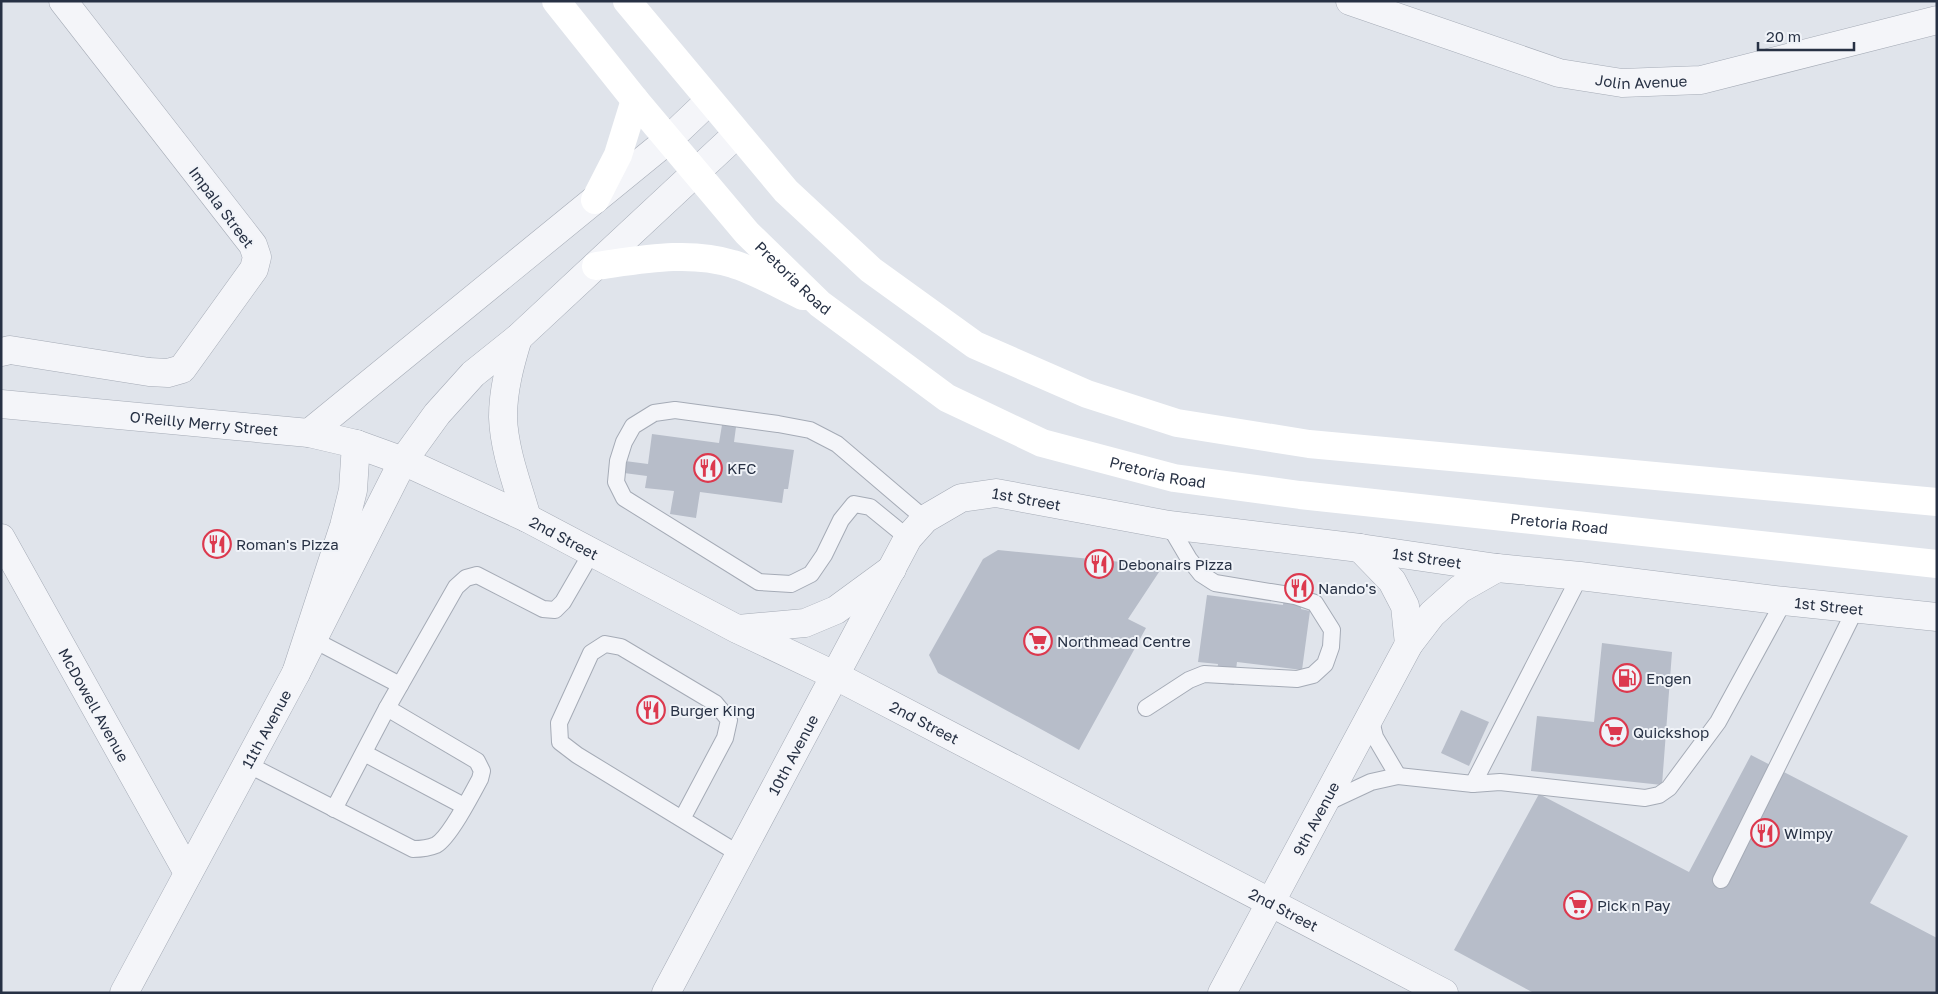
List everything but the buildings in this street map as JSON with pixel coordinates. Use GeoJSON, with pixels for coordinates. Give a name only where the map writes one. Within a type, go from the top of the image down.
{"type":"FeatureCollection","features":[{"type":"Feature","properties":{"kind":"main road","name":"Pretoria Road"},"geometry":{"type":"LineString","coordinates":[[556,1],[635,100],[747,233],[820,304],[947,398],[1042,443],[1174,478],[1310,496],[1937,564]]}},
{"type":"Feature","properties":{"kind":"main road"},"geometry":{"type":"LineString","coordinates":[[627,1],[786,191],[871,270],[975,345],[1087,394],[1177,423],[1309,444],[1937,502]]}},
{"type":"Feature","properties":{"kind":"main road"},"geometry":{"type":"LineString","coordinates":[[595,200],[618,155],[635,100]]}},
{"type":"Feature","properties":{"kind":"main road"},"geometry":{"type":"LineString","coordinates":[[596,266],[650,259],[692,257],[733,264],[820,304]]}},
{"type":"Feature","properties":{"kind":"street","name":"Impala Street"},"geometry":{"type":"LineString","coordinates":[[1,352],[10,350],[149,372],[168,373],[182,369],[254,269],[257,257],[253,246],[63,1]]}},
{"type":"Feature","properties":{"kind":"street","name":"Jolin Avenue"},"geometry":{"type":"LineString","coordinates":[[1350,1],[1560,74],[1622,83],[1701,80],[1937,20]]}},
{"type":"Feature","properties":{"kind":"street"},"geometry":{"type":"LineString","coordinates":[[309,432],[668,140],[709,100]]}},
{"type":"Feature","properties":{"kind":"street","name":"11th Avenue"},"geometry":{"type":"LineString","coordinates":[[124,993],[296,673],[403,461],[437,414],[473,374],[518,338],[737,134]]}},
{"type":"Feature","properties":{"kind":"street"},"geometry":{"type":"LineString","coordinates":[[518,338],[507,375],[503,417],[509,454],[527,518]]}},
{"type":"Feature","properties":{"kind":"street","name":"O'Reilly Merry Street"},"geometry":{"type":"LineString","coordinates":[[1,404],[309,432],[356,444],[403,461]]}},
{"type":"Feature","properties":{"kind":"street"},"geometry":{"type":"LineString","coordinates":[[296,673],[344,526],[353,490],[356,444]]}},
{"type":"Feature","properties":{"kind":"street","name":"2nd Street"},"geometry":{"type":"LineString","coordinates":[[403,461],[527,518],[737,629],[834,675],[1444,993]]}},
{"type":"Feature","properties":{"kind":"street","name":"1st Street"},"geometry":{"type":"LineString","coordinates":[[916,528],[960,498],[996,494],[1169,525],[1360,548],[1497,568],[1937,617]]}},
{"type":"Feature","properties":{"kind":"street","name":"10th Avenue"},"geometry":{"type":"LineString","coordinates":[[666,993],[834,675],[916,528]]}},
{"type":"Feature","properties":{"kind":"street","name":"McDowell Avenue"},"geometry":{"type":"LineString","coordinates":[[1,538],[188,873]]}},
{"type":"Feature","properties":{"kind":"street"},"geometry":{"type":"LineString","coordinates":[[1360,548],[1392,581],[1405,606],[1409,644]]}},
{"type":"Feature","properties":{"kind":"street","name":"9th Avenue"},"geometry":{"type":"LineString","coordinates":[[1222,993],[1409,644],[1432,614],[1460,589],[1497,568]]}},
{"type":"Feature","properties":{"kind":"street"},"geometry":{"type":"LineString","coordinates":[[737,629],[805,624],[836,610],[892,569]]}},
{"type":"Feature","properties":{"kind":"lane"},"geometry":{"type":"LineString","coordinates":[[675,410],[810,430],[837,444],[916,528],[870,507],[854,504],[841,520],[824,555],[811,574],[791,584],[760,582],[624,498],[616,482],[618,461],[624,442],[633,426],[654,413],[675,410]]}},
{"type":"Feature","properties":{"kind":"lane"},"geometry":{"type":"LineString","coordinates":[[1146,708],[1189,680],[1204,674],[1297,679],[1314,675],[1325,664],[1331,647],[1332,630],[1315,603],[1295,596],[1215,582],[1201,574],[1189,559],[1169,525]]}},
{"type":"Feature","properties":{"kind":"lane"},"geometry":{"type":"LineString","coordinates":[[334,809],[387,708],[456,587],[466,578],[477,576],[543,610],[555,610],[563,602],[592,552]]}},
{"type":"Feature","properties":{"kind":"lane"},"geometry":{"type":"LineString","coordinates":[[1473,784],[1580,576]]}},
{"type":"Feature","properties":{"kind":"lane"},"geometry":{"type":"LineString","coordinates":[[1323,804],[1371,782],[1398,776],[1473,784],[1500,782],[1645,798],[1659,795],[1670,788],[1718,722],[1784,601]]}},
{"type":"Feature","properties":{"kind":"lane"},"geometry":{"type":"LineString","coordinates":[[1721,880],[1856,608]]}},
{"type":"Feature","properties":{"kind":"lane"},"geometry":{"type":"LineString","coordinates":[[312,639],[400,685]]}},
{"type":"Feature","properties":{"kind":"lane"},"geometry":{"type":"LineString","coordinates":[[682,819],[725,738],[729,720],[715,703],[621,647],[605,644],[591,653],[559,723],[560,742],[577,755],[739,854]]}},
{"type":"Feature","properties":{"kind":"lane"},"geometry":{"type":"LineString","coordinates":[[246,764],[413,849],[424,849],[438,844],[449,832],[480,779],[482,771],[477,762],[387,708]]}},
{"type":"Feature","properties":{"kind":"lane"},"geometry":{"type":"LineString","coordinates":[[1370,717],[1375,737],[1398,776]]}},
{"type":"Feature","properties":{"kind":"lane"},"geometry":{"type":"LineString","coordinates":[[364,753],[464,806]]}},
{"type":"Feature","properties":{"kind":"place","name":"KFC"},"geometry":{"type":"Point","coordinates":[708,468]}},
{"type":"Feature","properties":{"kind":"place","name":"Roman's Pizza"},"geometry":{"type":"Point","coordinates":[217,544]}},
{"type":"Feature","properties":{"kind":"place","name":"Debonairs Pizza"},"geometry":{"type":"Point","coordinates":[1099,564]}},
{"type":"Feature","properties":{"kind":"place","name":"Nando's"},"geometry":{"type":"Point","coordinates":[1299,588]}},
{"type":"Feature","properties":{"kind":"place","name":"Northmead Centre"},"geometry":{"type":"Point","coordinates":[1038,641]}},
{"type":"Feature","properties":{"kind":"place","name":"Engen"},"geometry":{"type":"Point","coordinates":[1627,678]}},
{"type":"Feature","properties":{"kind":"place","name":"Burger King"},"geometry":{"type":"Point","coordinates":[651,710]}},
{"type":"Feature","properties":{"kind":"place","name":"Quickshop"},"geometry":{"type":"Point","coordinates":[1614,732]}},
{"type":"Feature","properties":{"kind":"place","name":"Wimpy"},"geometry":{"type":"Point","coordinates":[1765,833]}},
{"type":"Feature","properties":{"kind":"place","name":"Pick n Pay"},"geometry":{"type":"Point","coordinates":[1578,905]}}]}
